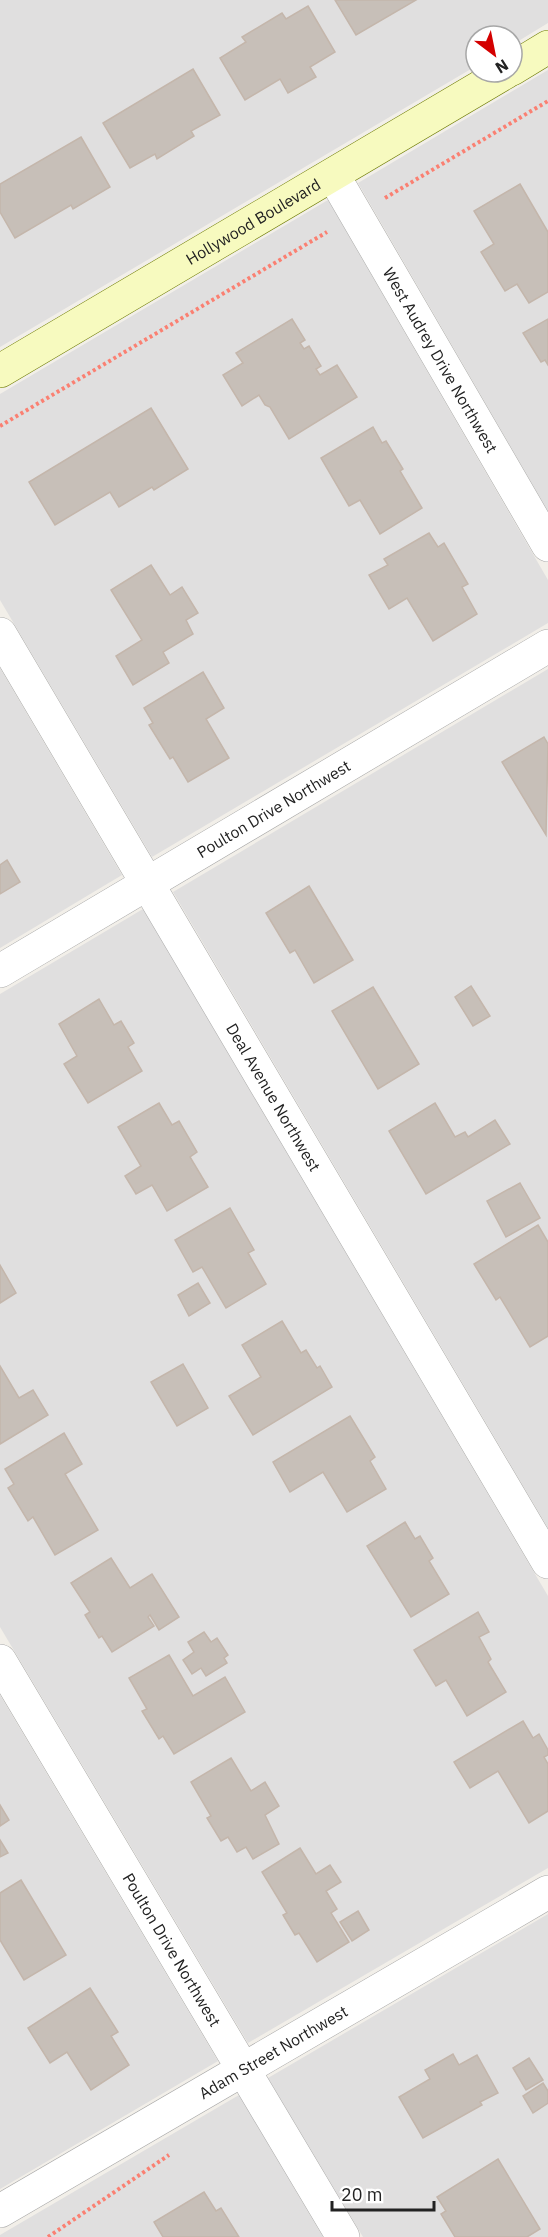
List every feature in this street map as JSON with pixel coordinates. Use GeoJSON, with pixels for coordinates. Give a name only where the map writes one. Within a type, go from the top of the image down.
{"type":"FeatureCollection","features":[{"type":"Feature","properties":{"kind":"street"},"geometry":{"type":"LineString","coordinates":[[524,62],[548,47]]}},
{"type":"Feature","properties":{"kind":"street","name":"Hollywood Boulevard"},"geometry":{"type":"LineString","coordinates":[[0,371],[486,84]]}},
{"type":"Feature","properties":{"kind":"street","name":"West Audrey Drive Northwest"},"geometry":{"type":"LineString","coordinates":[[333,175],[548,545]]}},
{"type":"Feature","properties":{"kind":"street","name":"Deal Avenue Northwest"},"geometry":{"type":"LineString","coordinates":[[0,634],[548,1562]]}},
{"type":"Feature","properties":{"kind":"street","name":"Poulton Drive Northwest"},"geometry":{"type":"LineString","coordinates":[[0,971],[548,646]]}},
{"type":"Feature","properties":{"kind":"street","name":"Poulton Drive Northwest"},"geometry":{"type":"LineString","coordinates":[[0,1661],[343,2237]]}},
{"type":"Feature","properties":{"kind":"street","name":"Adam Street Northwest"},"geometry":{"type":"LineString","coordinates":[[0,2211],[548,1892]]}},
{"type":"Feature","properties":{"kind":"path"},"geometry":{"type":"LineString","coordinates":[[0,426],[548,101]]}},
{"type":"Feature","properties":{"kind":"path"},"geometry":{"type":"LineString","coordinates":[[48,2237],[172,2153]]}},
{"type":"Feature","properties":{"kind":"shaded area"},"geometry":{"type":"Polygon","coordinates":[[[0,0],[548,0],[548,23],[524,38],[524,24],[464,24],[464,73],[0,347],[0,0]]]}},
{"type":"Feature","properties":{"kind":"shaded area"},"geometry":{"type":"Polygon","coordinates":[[[548,70],[548,511],[358,183],[548,70]]]}},
{"type":"Feature","properties":{"kind":"shaded area"},"geometry":{"type":"Polygon","coordinates":[[[328,200],[548,580],[548,623],[152,857],[0,600],[0,394],[328,200]]]}},
{"type":"Feature","properties":{"kind":"shaded area"},"geometry":{"type":"Polygon","coordinates":[[[0,668],[122,875],[0,948],[0,668]]]}},
{"type":"Feature","properties":{"kind":"shaded area"},"geometry":{"type":"Polygon","coordinates":[[[548,669],[548,1528],[173,892],[548,669]]]}},
{"type":"Feature","properties":{"kind":"shaded area"},"geometry":{"type":"Polygon","coordinates":[[[143,909],[548,1596],[548,1868],[248,2043],[0,1627],[0,994],[143,909]]]}},
{"type":"Feature","properties":{"kind":"shaded area"},"geometry":{"type":"Polygon","coordinates":[[[0,1695],[218,2061],[0,2189],[0,1695]]]}},
{"type":"Feature","properties":{"kind":"shaded area"},"geometry":{"type":"Polygon","coordinates":[[[548,1914],[548,2237],[363,2237],[268,2078],[548,1914]]]}},
{"type":"Feature","properties":{"kind":"shaded area"},"geometry":{"type":"Polygon","coordinates":[[[239,2095],[323,2237],[0,2237],[0,2235],[239,2095]]]}},
{"type":"Feature","properties":{"kind":"building"},"geometry":{"type":"Polygon","coordinates":[[[335,0],[416,0],[356,35],[335,0]]]}},
{"type":"Feature","properties":{"kind":"building"},"geometry":{"type":"Polygon","coordinates":[[[308,6],[335,52],[310,67],[316,77],[288,93],[280,79],[245,100],[220,58],[246,42],[242,37],[282,13],[286,19],[308,6]]]}},
{"type":"Feature","properties":{"kind":"building"},"geometry":{"type":"Polygon","coordinates":[[[193,69],[220,115],[191,131],[194,136],[157,159],[155,154],[130,168],[103,123],[193,69]]]}},
{"type":"Feature","properties":{"kind":"building"},"geometry":{"type":"Polygon","coordinates":[[[81,137],[110,187],[73,209],[71,205],[15,238],[0,212],[0,184],[81,137]]]}},
{"type":"Feature","properties":{"kind":"building"},"geometry":{"type":"Polygon","coordinates":[[[520,184],[548,232],[548,292],[529,303],[517,284],[505,291],[481,252],[494,244],[474,211],[520,184]]]}},
{"type":"Feature","properties":{"kind":"building"},"geometry":{"type":"Polygon","coordinates":[[[292,319],[305,340],[300,343],[304,349],[309,346],[321,366],[316,369],[320,375],[337,365],[357,397],[289,439],[270,407],[265,405],[259,395],[242,406],[223,375],[243,363],[236,353],[292,319]]]}},
{"type":"Feature","properties":{"kind":"building"},"geometry":{"type":"Polygon","coordinates":[[[548,319],[548,365],[545,360],[541,362],[523,333],[548,319]]]}},
{"type":"Feature","properties":{"kind":"building"},"geometry":{"type":"Polygon","coordinates":[[[151,408],[188,469],[154,490],[152,487],[119,507],[110,492],[55,525],[29,482],[151,408]]]}},
{"type":"Feature","properties":{"kind":"building"},"geometry":{"type":"Polygon","coordinates":[[[373,427],[382,443],[386,441],[403,469],[400,471],[422,508],[380,534],[360,500],[349,506],[321,458],[373,427]]]}},
{"type":"Feature","properties":{"kind":"building"},"geometry":{"type":"Polygon","coordinates":[[[429,533],[438,547],[444,543],[468,584],[462,587],[477,614],[433,641],[407,598],[389,609],[369,575],[388,565],[384,559],[429,533]]]}},
{"type":"Feature","properties":{"kind":"building"},"geometry":{"type":"Polygon","coordinates":[[[151,565],[170,595],[182,587],[198,613],[186,620],[193,634],[163,652],[169,663],[133,685],[116,656],[142,640],[111,590],[151,565]]]}},
{"type":"Feature","properties":{"kind":"building"},"geometry":{"type":"Polygon","coordinates":[[[203,672],[224,708],[206,719],[229,758],[188,782],[173,757],[170,759],[149,725],[153,723],[144,708],[203,672]]]}},
{"type":"Feature","properties":{"kind":"building"},"geometry":{"type":"Polygon","coordinates":[[[544,737],[548,744],[546,835],[502,762],[544,737]]]}},
{"type":"Feature","properties":{"kind":"building"},"geometry":{"type":"Polygon","coordinates":[[[7,860],[20,882],[0,894],[0,865],[7,860]]]}},
{"type":"Feature","properties":{"kind":"building"},"geometry":{"type":"Polygon","coordinates":[[[309,886],[353,960],[314,983],[295,950],[290,953],[266,913],[309,886]]]}},
{"type":"Feature","properties":{"kind":"building"},"geometry":{"type":"Polygon","coordinates":[[[471,986],[490,1016],[473,1026],[455,997],[471,986]]]}},
{"type":"Feature","properties":{"kind":"building"},"geometry":{"type":"Polygon","coordinates":[[[373,987],[419,1064],[378,1089],[332,1011],[373,987]]]}},
{"type":"Feature","properties":{"kind":"building"},"geometry":{"type":"Polygon","coordinates":[[[99,999],[114,1025],[121,1021],[134,1043],[128,1047],[142,1071],[88,1103],[64,1064],[77,1056],[59,1024],[99,999]]]}},
{"type":"Feature","properties":{"kind":"building"},"geometry":{"type":"Polygon","coordinates":[[[159,1103],[172,1125],[179,1121],[197,1152],[190,1157],[208,1187],[167,1211],[152,1185],[136,1194],[125,1176],[141,1166],[118,1127],[159,1103]]]}},
{"type":"Feature","properties":{"kind":"building"},"geometry":{"type":"Polygon","coordinates":[[[435,1103],[455,1137],[465,1132],[468,1137],[495,1120],[510,1144],[426,1194],[389,1131],[435,1103]]]}},
{"type":"Feature","properties":{"kind":"building"},"geometry":{"type":"Polygon","coordinates":[[[520,1183],[540,1218],[506,1237],[487,1201],[520,1183]]]}},
{"type":"Feature","properties":{"kind":"building"},"geometry":{"type":"Polygon","coordinates":[[[230,1208],[254,1250],[248,1253],[266,1284],[226,1308],[202,1267],[193,1272],[175,1240],[230,1208]]]}},
{"type":"Feature","properties":{"kind":"building"},"geometry":{"type":"Polygon","coordinates":[[[538,1225],[548,1242],[548,1336],[530,1347],[500,1297],[496,1300],[474,1264],[538,1225]]]}},
{"type":"Feature","properties":{"kind":"building"},"geometry":{"type":"Polygon","coordinates":[[[0,1265],[16,1293],[0,1303],[0,1265]]]}},
{"type":"Feature","properties":{"kind":"building"},"geometry":{"type":"Polygon","coordinates":[[[198,1283],[210,1303],[189,1316],[178,1295],[198,1283]]]}},
{"type":"Feature","properties":{"kind":"building"},"geometry":{"type":"Polygon","coordinates":[[[282,1321],[301,1353],[306,1350],[317,1368],[320,1366],[332,1387],[253,1435],[229,1396],[261,1377],[242,1345],[282,1321]]]}},
{"type":"Feature","properties":{"kind":"building"},"geometry":{"type":"Polygon","coordinates":[[[183,1364],[208,1408],[177,1426],[151,1382],[183,1364]]]}},
{"type":"Feature","properties":{"kind":"building"},"geometry":{"type":"Polygon","coordinates":[[[0,1366],[19,1398],[33,1390],[48,1415],[0,1444],[0,1366]]]}},
{"type":"Feature","properties":{"kind":"building"},"geometry":{"type":"Polygon","coordinates":[[[350,1416],[375,1457],[370,1461],[386,1489],[347,1512],[323,1472],[290,1492],[273,1462],[350,1416]]]}},
{"type":"Feature","properties":{"kind":"building"},"geometry":{"type":"Polygon","coordinates":[[[64,1433],[82,1464],[65,1474],[98,1530],[55,1555],[33,1517],[28,1521],[8,1488],[14,1484],[5,1469],[64,1433]]]}},
{"type":"Feature","properties":{"kind":"building"},"geometry":{"type":"Polygon","coordinates":[[[405,1522],[415,1539],[420,1536],[433,1558],[429,1561],[449,1594],[411,1617],[367,1546],[405,1522]]]}},
{"type":"Feature","properties":{"kind":"building"},"geometry":{"type":"Polygon","coordinates":[[[111,1558],[130,1588],[152,1574],[179,1617],[159,1630],[150,1615],[148,1617],[154,1626],[112,1652],[102,1636],[99,1638],[85,1615],[90,1612],[71,1583],[111,1558]]]}},
{"type":"Feature","properties":{"kind":"building"},"geometry":{"type":"Polygon","coordinates":[[[478,1612],[489,1632],[479,1637],[491,1659],[488,1662],[506,1692],[467,1716],[446,1680],[436,1686],[414,1650],[478,1612]]]}},
{"type":"Feature","properties":{"kind":"building"},"geometry":{"type":"Polygon","coordinates":[[[204,1632],[211,1642],[217,1638],[228,1655],[224,1658],[227,1663],[206,1676],[201,1668],[192,1674],[183,1660],[194,1652],[188,1642],[204,1632]]]}},
{"type":"Feature","properties":{"kind":"building"},"geometry":{"type":"Polygon","coordinates":[[[169,1655],[193,1696],[225,1677],[245,1712],[174,1754],[163,1736],[159,1739],[142,1711],[147,1709],[129,1678],[169,1655]]]}},
{"type":"Feature","properties":{"kind":"building"},"geometry":{"type":"Polygon","coordinates":[[[523,1721],[533,1738],[539,1734],[548,1750],[548,1755],[544,1757],[548,1764],[548,1811],[529,1823],[498,1771],[470,1788],[454,1762],[523,1721]]]}},
{"type":"Feature","properties":{"kind":"building"},"geometry":{"type":"Polygon","coordinates":[[[231,1758],[251,1791],[265,1782],[279,1806],[265,1815],[279,1844],[253,1859],[246,1847],[237,1852],[228,1837],[221,1841],[207,1818],[211,1816],[191,1782],[231,1758]]]}},
{"type":"Feature","properties":{"kind":"building"},"geometry":{"type":"Polygon","coordinates":[[[0,1805],[9,1820],[0,1826],[0,1805]]]}},
{"type":"Feature","properties":{"kind":"building"},"geometry":{"type":"Polygon","coordinates":[[[0,1840],[8,1853],[0,1857],[0,1840]]]}},
{"type":"Feature","properties":{"kind":"building"},"geometry":{"type":"Polygon","coordinates":[[[300,1848],[316,1874],[330,1865],[341,1882],[326,1891],[337,1909],[331,1913],[349,1942],[317,1962],[299,1933],[295,1935],[283,1915],[287,1913],[262,1872],[300,1848]]]}},
{"type":"Feature","properties":{"kind":"building"},"geometry":{"type":"Polygon","coordinates":[[[21,1880],[66,1955],[24,1980],[0,1940],[0,1893],[21,1880]]]}},
{"type":"Feature","properties":{"kind":"building"},"geometry":{"type":"Polygon","coordinates":[[[358,1911],[369,1930],[352,1941],[340,1922],[358,1911]]]}},
{"type":"Feature","properties":{"kind":"building"},"geometry":{"type":"Polygon","coordinates":[[[90,1988],[118,2032],[111,2036],[129,2065],[91,2090],[67,2052],[50,2063],[28,2028],[90,1988]]]}},
{"type":"Feature","properties":{"kind":"building"},"geometry":{"type":"Polygon","coordinates":[[[453,2054],[459,2065],[477,2055],[498,2093],[480,2102],[482,2105],[423,2138],[399,2097],[430,2079],[425,2070],[453,2054]]]}},
{"type":"Feature","properties":{"kind":"building"},"geometry":{"type":"Polygon","coordinates":[[[529,2058],[543,2080],[526,2090],[513,2068],[529,2058]]]}},
{"type":"Feature","properties":{"kind":"building"},"geometry":{"type":"Polygon","coordinates":[[[543,2083],[548,2091],[548,2103],[533,2113],[523,2096],[543,2083]]]}},
{"type":"Feature","properties":{"kind":"building"},"geometry":{"type":"Polygon","coordinates":[[[498,2159],[540,2229],[527,2237],[455,2237],[441,2214],[446,2211],[437,2197],[498,2159]]]}},
{"type":"Feature","properties":{"kind":"building"},"geometry":{"type":"Polygon","coordinates":[[[204,2192],[216,2211],[221,2208],[239,2237],[163,2237],[154,2222],[204,2192]]]}}]}
